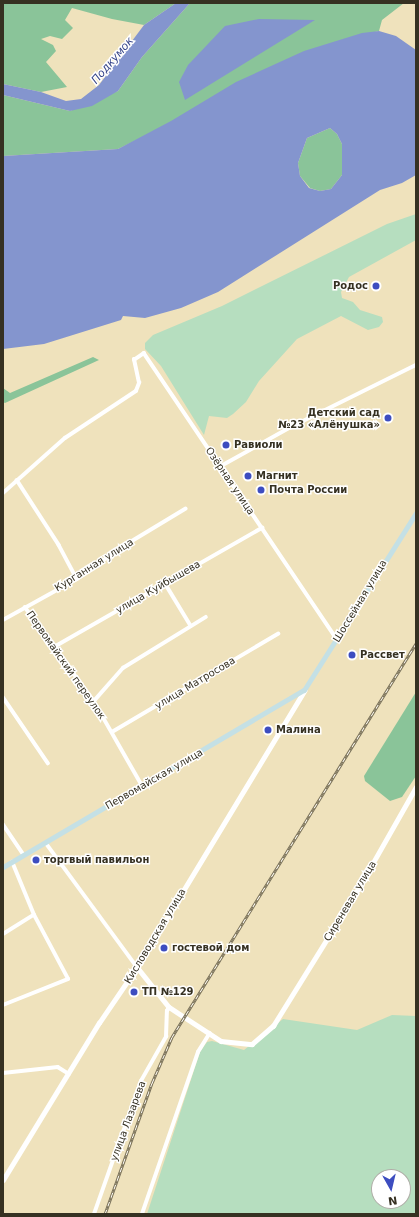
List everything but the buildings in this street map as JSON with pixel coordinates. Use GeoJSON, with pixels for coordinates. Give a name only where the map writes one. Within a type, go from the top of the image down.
{"type":"FeatureCollection","features":[{"type":"Feature","properties":{"kind":"main road","name":"Шоссейная улица"},"geometry":{"type":"LineString","coordinates":[[304,690],[416,513]]}},
{"type":"Feature","properties":{"kind":"main road","name":"Первомайская улица"},"geometry":{"type":"LineString","coordinates":[[3,867],[304,690]]}},
{"type":"Feature","properties":{"kind":"street","name":"Озёрная улица"},"geometry":{"type":"LineString","coordinates":[[17,480],[65,438],[132,395],[139,383],[134,360],[144,353],[337,640]]}},
{"type":"Feature","properties":{"kind":"street"},"geometry":{"type":"LineString","coordinates":[[221,466],[290,427],[416,365]]}},
{"type":"Feature","properties":{"kind":"street"},"geometry":{"type":"LineString","coordinates":[[3,493],[17,480],[59,545],[76,579]]}},
{"type":"Feature","properties":{"kind":"street","name":"Курганная улица"},"geometry":{"type":"LineString","coordinates":[[3,620],[76,579],[122,547],[185,510]]}},
{"type":"Feature","properties":{"kind":"street","name":"улица Куйбышева"},"geometry":{"type":"LineString","coordinates":[[54,647],[262,528]]}},
{"type":"Feature","properties":{"kind":"street"},"geometry":{"type":"LineString","coordinates":[[165,583],[191,626]]}},
{"type":"Feature","properties":{"kind":"street","name":"Первомайский переулок"},"geometry":{"type":"LineString","coordinates":[[25,607],[94,701],[142,785]]}},
{"type":"Feature","properties":{"kind":"street"},"geometry":{"type":"LineString","coordinates":[[94,701],[123,668],[206,616]]}},
{"type":"Feature","properties":{"kind":"street","name":"улица Матросова"},"geometry":{"type":"LineString","coordinates":[[112,732],[278,634]]}},
{"type":"Feature","properties":{"kind":"street","name":"Кисловодская улица"},"geometry":{"type":"LineString","coordinates":[[3,1180],[137,967],[304,690]]}},
{"type":"Feature","properties":{"kind":"street"},"geometry":{"type":"LineString","coordinates":[[3,697],[48,763]]}},
{"type":"Feature","properties":{"kind":"street","name":"Сиреневая улица"},"geometry":{"type":"LineString","coordinates":[[137,967],[169,1007],[221,1041],[252,1044],[273,1026],[358,889],[416,787]]}},
{"type":"Feature","properties":{"kind":"street"},"geometry":{"type":"LineString","coordinates":[[3,824],[24,855]]}},
{"type":"Feature","properties":{"kind":"street"},"geometry":{"type":"LineString","coordinates":[[46,843],[137,967]]}},
{"type":"Feature","properties":{"kind":"street"},"geometry":{"type":"LineString","coordinates":[[3,1005],[68,980],[34,915],[12,862]]}},
{"type":"Feature","properties":{"kind":"street"},"geometry":{"type":"LineString","coordinates":[[3,934],[34,915]]}},
{"type":"Feature","properties":{"kind":"street","name":"улица Лазарева"},"geometry":{"type":"LineString","coordinates":[[94,1214],[141,1081],[166,1037],[167,1011],[169,1007]]}},
{"type":"Feature","properties":{"kind":"street"},"geometry":{"type":"LineString","coordinates":[[142,1214],[198,1052],[210,1033]]}},
{"type":"Feature","properties":{"kind":"street"},"geometry":{"type":"LineString","coordinates":[[3,1073],[58,1067],[69,1074]]}},
{"type":"Feature","properties":{"kind":"green space"},"geometry":{"type":"Polygon","coordinates":[[[3,3],[176,3],[144,25],[112,19],[72,8],[65,20],[73,28],[62,39],[50,36],[41,39],[53,45],[56,51],[46,62],[67,87],[41,92],[3,84],[3,3]]]}},
{"type":"Feature","properties":{"kind":"green space"},"geometry":{"type":"Polygon","coordinates":[[[190,3],[404,3],[382,20],[379,31],[342,40],[118,149],[3,156],[3,95],[70,111],[118,91],[142,57],[190,3]]]}},
{"type":"Feature","properties":{"kind":"green space"},"geometry":{"type":"Polygon","coordinates":[[[330,128],[337,134],[342,144],[342,175],[331,189],[320,191],[310,188],[300,176],[298,163],[307,138],[330,128]]]}},
{"type":"Feature","properties":{"kind":"green space"},"geometry":{"type":"Polygon","coordinates":[[[416,214],[416,240],[349,277],[341,292],[342,298],[353,302],[360,310],[382,317],[383,322],[379,327],[368,330],[341,316],[297,339],[259,381],[246,402],[233,414],[227,418],[209,416],[204,435],[161,366],[145,349],[145,343],[153,335],[222,306],[387,224],[416,214]]]}},
{"type":"Feature","properties":{"kind":"green space"},"geometry":{"type":"Polygon","coordinates":[[[93,357],[99,360],[5,403],[3,402],[3,388],[10,393],[93,357]]]}},
{"type":"Feature","properties":{"kind":"green space"},"geometry":{"type":"Polygon","coordinates":[[[416,692],[416,776],[402,797],[390,801],[365,781],[364,776],[416,692]]]}},
{"type":"Feature","properties":{"kind":"green space"},"geometry":{"type":"Polygon","coordinates":[[[392,1015],[416,1016],[416,1214],[147,1214],[200,1052],[207,1042],[212,1041],[244,1050],[283,1019],[357,1030],[392,1015]]]}},
{"type":"Feature","properties":{"kind":"water"},"geometry":{"type":"Polygon","coordinates":[[[176,3],[190,3],[142,57],[118,91],[92,106],[70,111],[3,95],[3,84],[41,92],[66,101],[81,99],[99,85],[144,25],[176,3]]]}},
{"type":"Feature","properties":{"kind":"water"},"geometry":{"type":"Polygon","coordinates":[[[259,19],[315,20],[185,100],[179,82],[188,65],[225,26],[259,19]]]}},
{"type":"Feature","properties":{"kind":"water"},"geometry":{"type":"Polygon","coordinates":[[[379,31],[396,36],[416,50],[416,175],[402,183],[380,190],[218,292],[181,308],[145,318],[123,316],[121,320],[44,344],[3,349],[3,156],[118,149],[171,121],[236,82],[304,51],[362,33],[379,31]],[[330,128],[307,138],[298,163],[300,176],[309,188],[320,191],[331,189],[342,175],[342,144],[337,134],[330,128]]]}},
{"type":"Feature","properties":{"kind":"railway"},"geometry":{"type":"LineString","coordinates":[[105,1214],[152,1083],[172,1037],[416,644]]}},
{"type":"Feature","properties":{"kind":"place","name":"Родос"},"geometry":{"type":"Point","coordinates":[376,286]}},
{"type":"Feature","properties":{"kind":"place","name":"Детский сад №23 «Алёнушка»"},"geometry":{"type":"Point","coordinates":[388,418]}},
{"type":"Feature","properties":{"kind":"place","name":"Равиоли"},"geometry":{"type":"Point","coordinates":[226,445]}},
{"type":"Feature","properties":{"kind":"place","name":"Магнит"},"geometry":{"type":"Point","coordinates":[248,476]}},
{"type":"Feature","properties":{"kind":"place","name":"Почта России"},"geometry":{"type":"Point","coordinates":[261,490]}},
{"type":"Feature","properties":{"kind":"place","name":"Рассвет"},"geometry":{"type":"Point","coordinates":[352,655]}},
{"type":"Feature","properties":{"kind":"place","name":"Малина"},"geometry":{"type":"Point","coordinates":[268,730]}},
{"type":"Feature","properties":{"kind":"place","name":"торгвый павильон"},"geometry":{"type":"Point","coordinates":[36,860]}},
{"type":"Feature","properties":{"kind":"place","name":"гостевой дом"},"geometry":{"type":"Point","coordinates":[164,948]}},
{"type":"Feature","properties":{"kind":"place","name":"ТП №129"},"geometry":{"type":"Point","coordinates":[134,992]}},
{"type":"Feature","properties":{"kind":"water label","name":"Подкумок"},"geometry":{"type":"Point","coordinates":[113,61]}}]}
